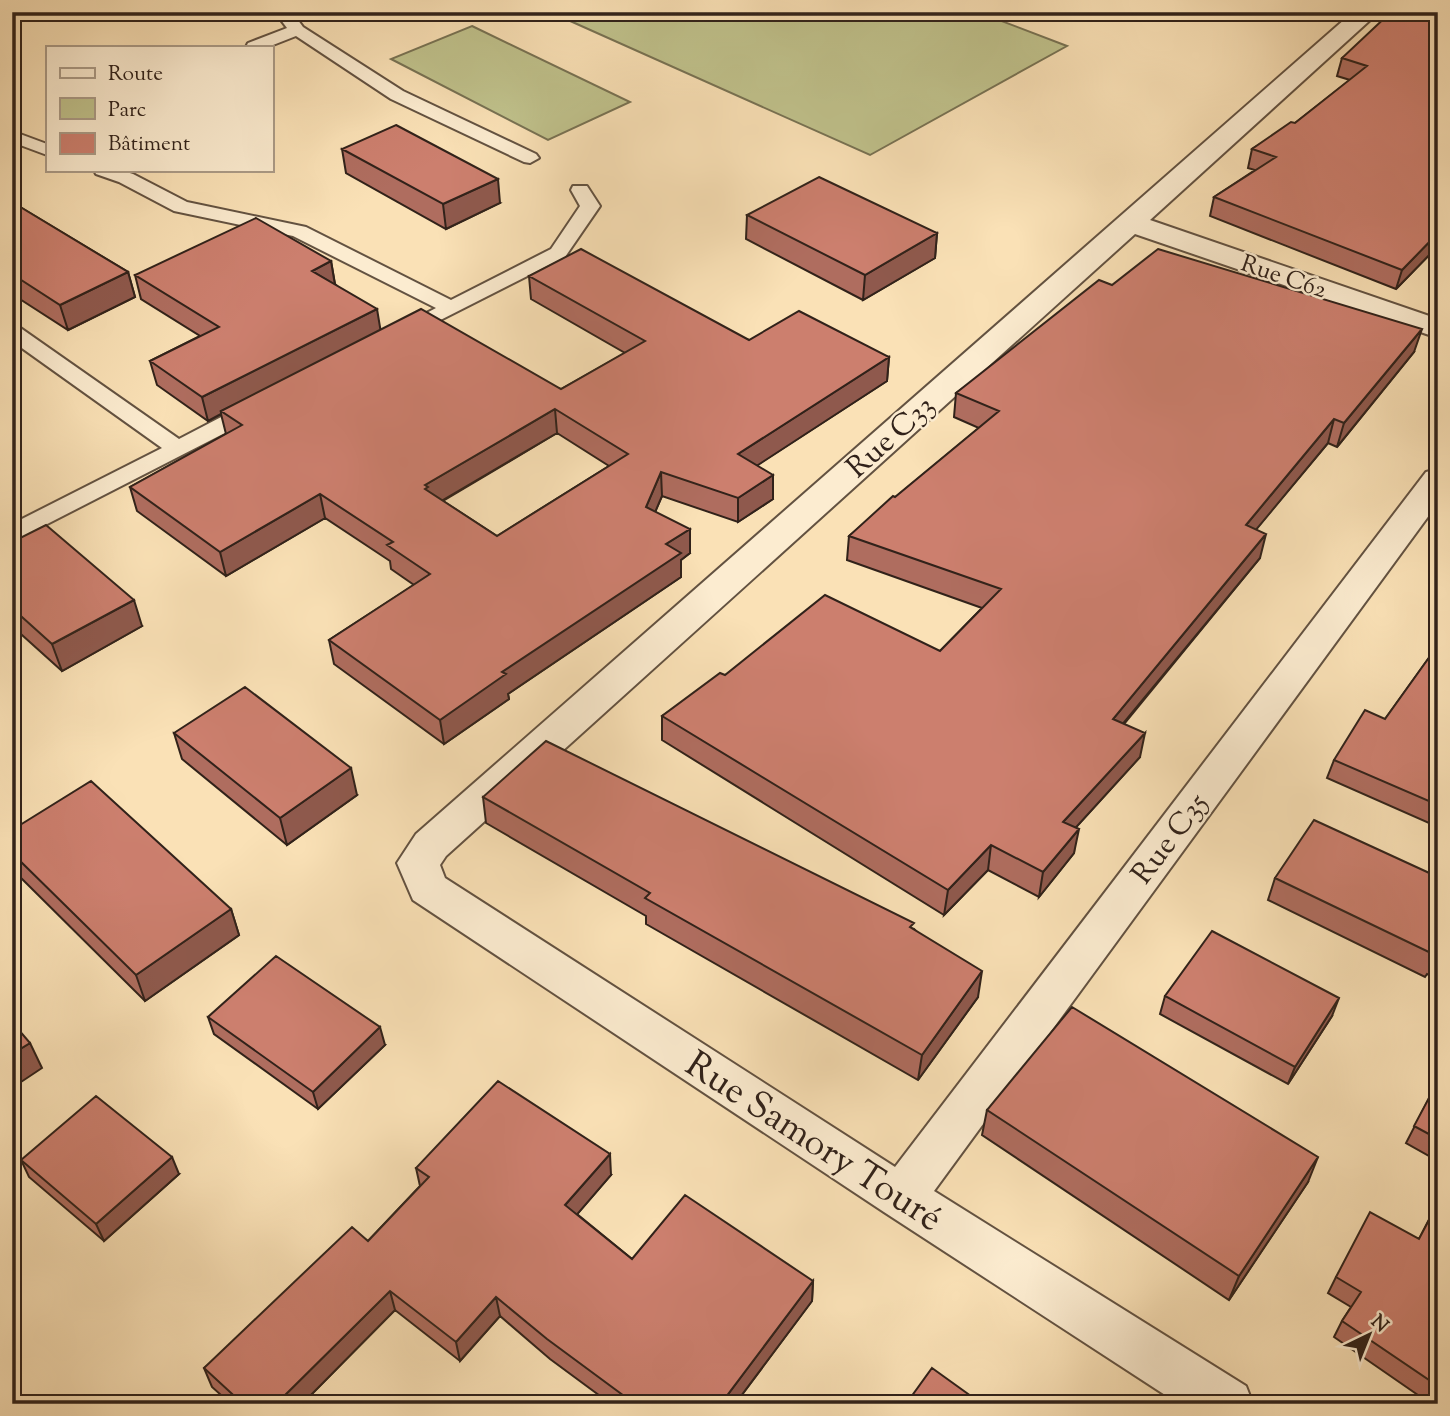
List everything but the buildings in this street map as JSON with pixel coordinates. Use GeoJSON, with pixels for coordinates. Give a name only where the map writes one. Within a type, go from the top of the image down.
{"type":"FeatureCollection","features":[{"type":"Feature","properties":{"kind":"street","name":"Rue C33"},"geometry":{"type":"LineString","coordinates":[[418,863],[430,845],[1367,12]]}},
{"type":"Feature","properties":{"kind":"street","name":"Rue C62"},"geometry":{"type":"LineString","coordinates":[[1130,223],[1438,329]]}},
{"type":"Feature","properties":{"kind":"street","name":"Rue C35"},"geometry":{"type":"LineString","coordinates":[[901,1197],[1438,479]]}},
{"type":"Feature","properties":{"kind":"street","name":"Rue Samory Touré"},"geometry":{"type":"LineString","coordinates":[[418,863],[428,888],[901,1197],[1227,1404]]}},
{"type":"Feature","properties":{"kind":"lane"},"geometry":{"type":"LineString","coordinates":[[283,12],[296,30],[397,95],[530,158]]}},
{"type":"Feature","properties":{"kind":"lane"},"geometry":{"type":"LineString","coordinates":[[256,46],[296,30]]}},
{"type":"Feature","properties":{"kind":"lane"},"geometry":{"type":"LineString","coordinates":[[15,138],[46,129]]}},
{"type":"Feature","properties":{"kind":"lane"},"geometry":{"type":"LineString","coordinates":[[15,138],[46,150]]}},
{"type":"Feature","properties":{"kind":"lane"},"geometry":{"type":"LineString","coordinates":[[109,172],[126,178],[181,207],[299,231],[450,308]]}},
{"type":"Feature","properties":{"kind":"lane"},"geometry":{"type":"LineString","coordinates":[[388,340],[558,253],[590,206],[580,190]]}},
{"type":"Feature","properties":{"kind":"lane"},"geometry":{"type":"LineString","coordinates":[[12,331],[178,449]]}},
{"type":"Feature","properties":{"kind":"lane"},"geometry":{"type":"LineString","coordinates":[[12,534],[277,398]]}},
{"type":"Feature","properties":{"kind":"green space"},"geometry":{"type":"Polygon","coordinates":[[[550,12],[978,12],[1067,46],[870,155],[550,12]]]}},
{"type":"Feature","properties":{"kind":"green space"},"geometry":{"type":"Polygon","coordinates":[[[472,26],[630,102],[548,140],[391,59],[472,26]]]}}]}
